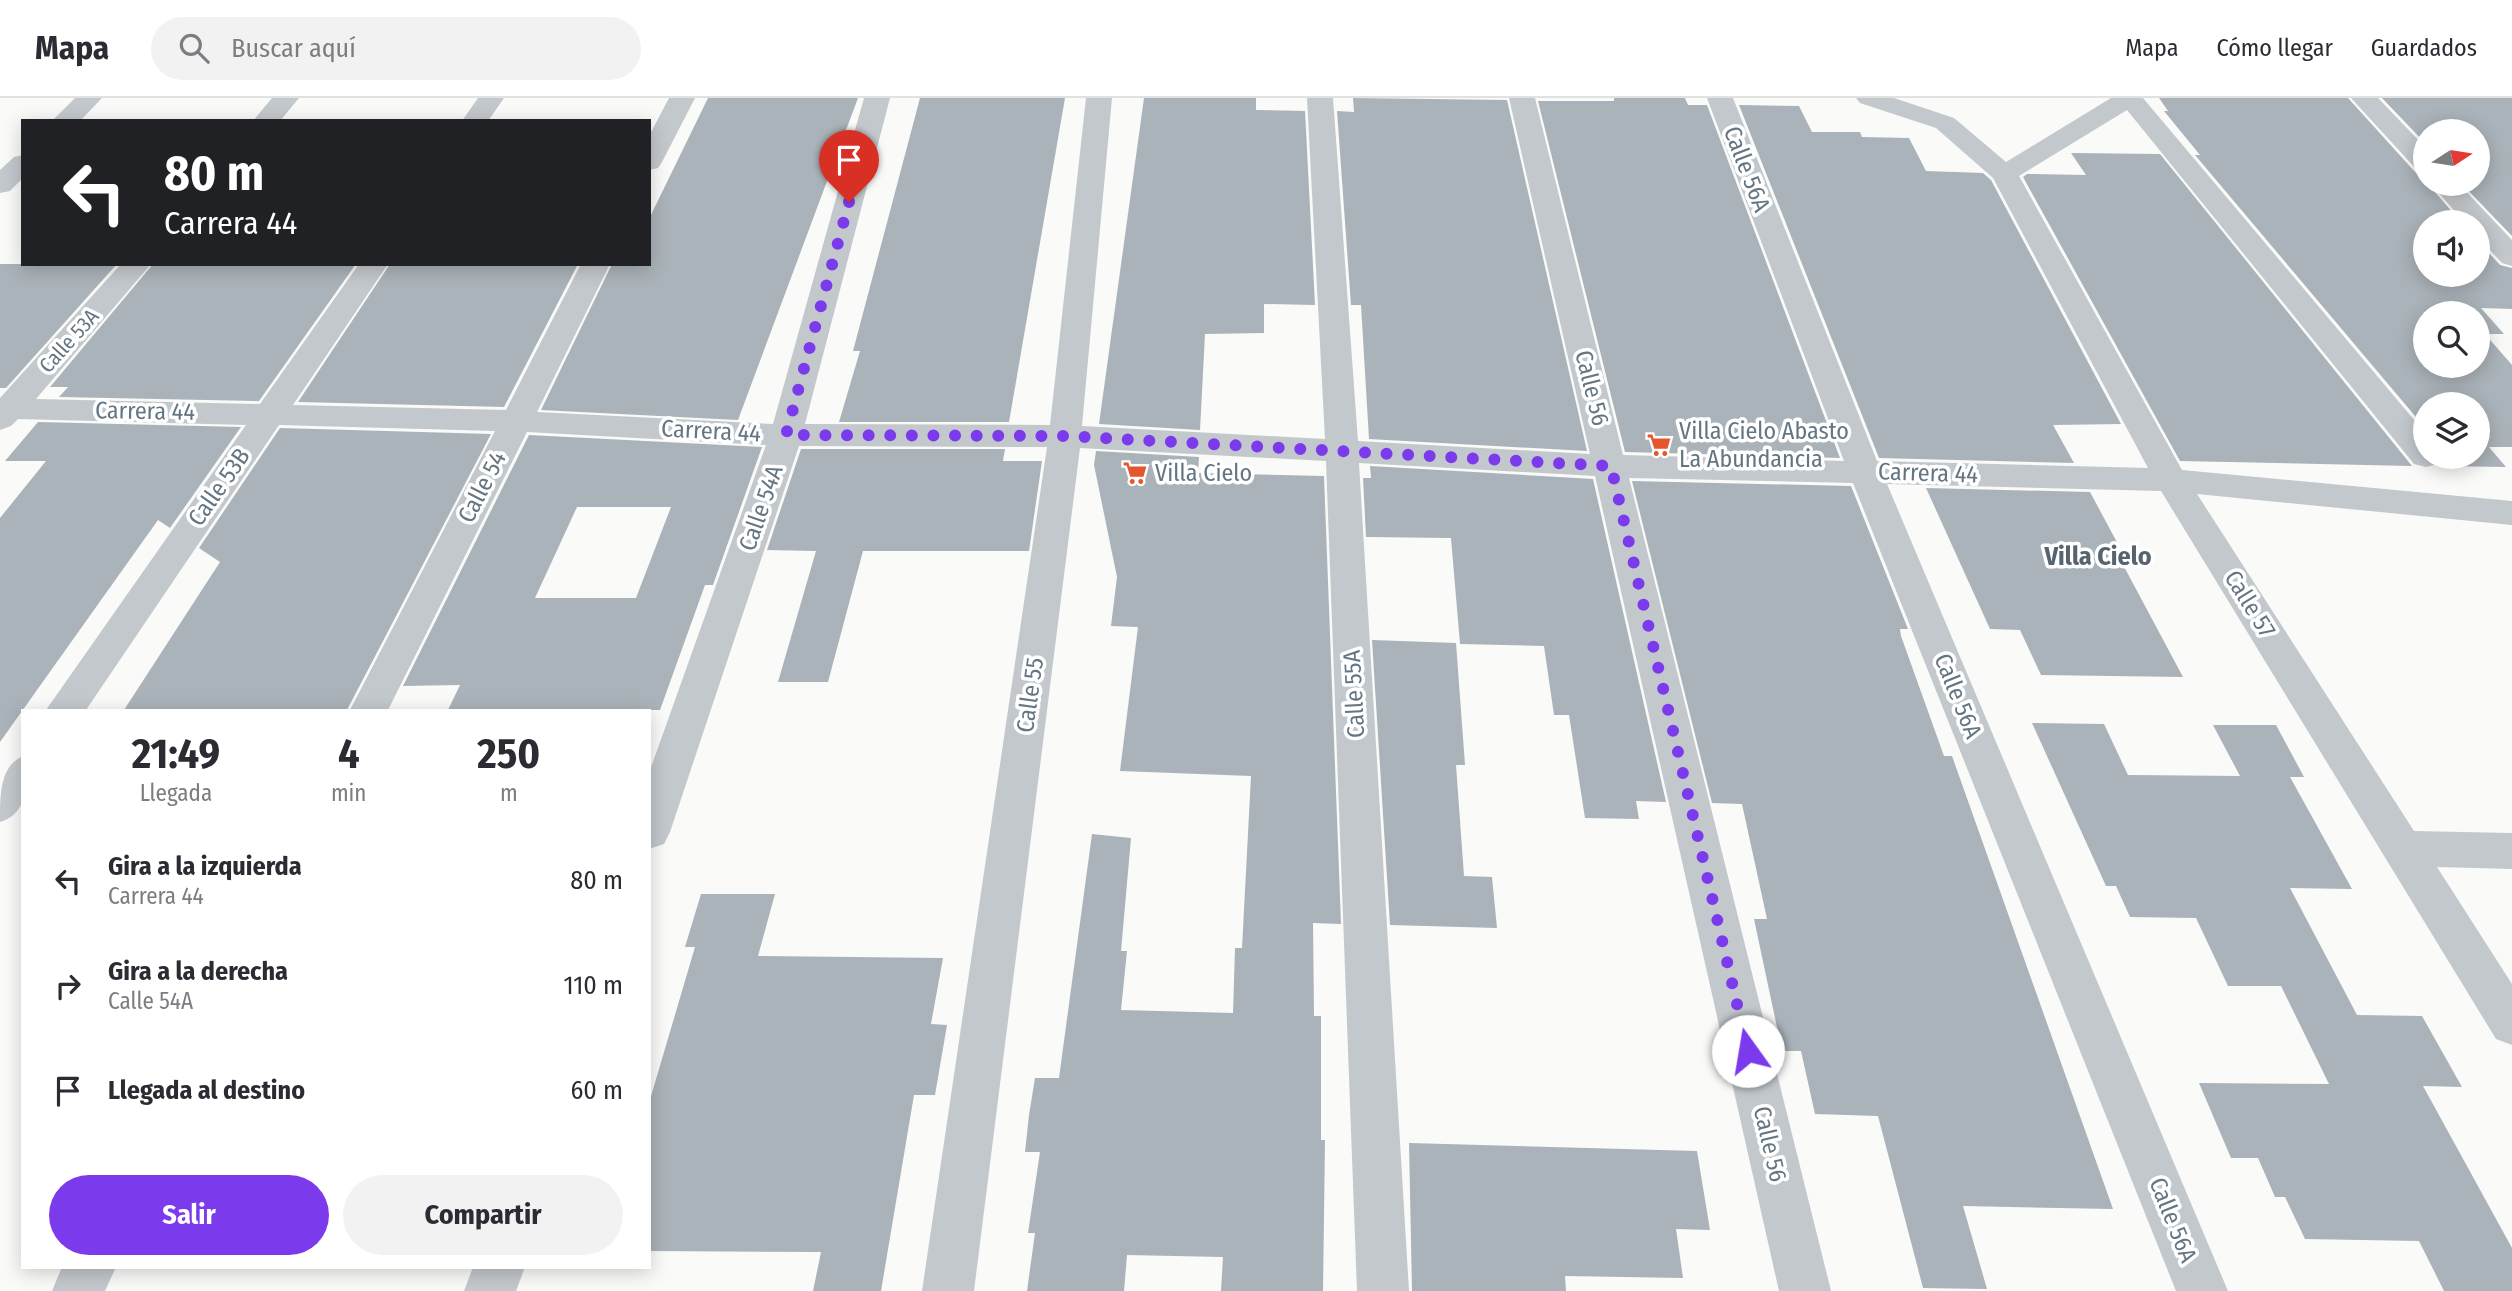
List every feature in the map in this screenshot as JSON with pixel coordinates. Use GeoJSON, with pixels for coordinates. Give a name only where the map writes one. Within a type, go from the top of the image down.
{"type":"FeatureCollection","features":[{"type":"Feature","properties":{"kind":"street"},"geometry":{"type":"LineString","coordinates":[[67,119],[89,98]]}},
{"type":"Feature","properties":{"kind":"street"},"geometry":{"type":"LineString","coordinates":[[268,119],[286,98]]}},
{"type":"Feature","properties":{"kind":"street"},"geometry":{"type":"LineString","coordinates":[[476,119],[491,98]]}},
{"type":"Feature","properties":{"kind":"street"},"geometry":{"type":"LineString","coordinates":[[651,158],[682,98]]}},
{"type":"Feature","properties":{"kind":"street","name":"Calle 54A"},"geometry":{"type":"LineString","coordinates":[[651,826],[786,435],[877,98]]}},
{"type":"Feature","properties":{"kind":"street","name":"Calle 55"},"geometry":{"type":"LineString","coordinates":[[948,1291],[1065,436],[1099,98]]}},
{"type":"Feature","properties":{"kind":"street","name":"Calle 55A"},"geometry":{"type":"LineString","coordinates":[[1320,98],[1342,450],[1383,1291]]}},
{"type":"Feature","properties":{"kind":"street","name":"Calle 56"},"geometry":{"type":"LineString","coordinates":[[1522,98],[1805,1291]]}},
{"type":"Feature","properties":{"kind":"street","name":"Calle 56A"},"geometry":{"type":"LineString","coordinates":[[1720,98],[1866,471],[2202,1291]]}},
{"type":"Feature","properties":{"kind":"street"},"geometry":{"type":"LineString","coordinates":[[1869,98],[1945,123],[2004,174],[2129,98],[2413,440]]}},
{"type":"Feature","properties":{"kind":"street"},"geometry":{"type":"LineString","coordinates":[[2364,98],[2413,150]]}},
{"type":"Feature","properties":{"kind":"street"},"geometry":{"type":"LineString","coordinates":[[0,185],[21,165]]}},
{"type":"Feature","properties":{"kind":"street","name":"Calle 57"},"geometry":{"type":"LineString","coordinates":[[2004,174],[2171,480],[2512,1024]]}},
{"type":"Feature","properties":{"kind":"street"},"geometry":{"type":"LineString","coordinates":[[2455,196],[2512,257]]}},
{"type":"Feature","properties":{"kind":"street","name":"Calle 53A"},"geometry":{"type":"LineString","coordinates":[[3,412],[135,266]]}},
{"type":"Feature","properties":{"kind":"street","name":"Calle 53B"},"geometry":{"type":"LineString","coordinates":[[66,709],[373,266]]}},
{"type":"Feature","properties":{"kind":"street","name":"Calle 54"},"geometry":{"type":"LineString","coordinates":[[370,709],[595,266]]}},
{"type":"Feature","properties":{"kind":"street","name":"Carrera 44"},"geometry":{"type":"LineString","coordinates":[[3,412],[270,413],[515,421],[786,435],[1065,436],[1611,466],[2171,480],[2512,513]]}},
{"type":"Feature","properties":{"kind":"street"},"geometry":{"type":"LineString","coordinates":[[2437,469],[2470,510]]}},
{"type":"Feature","properties":{"kind":"street"},"geometry":{"type":"LineString","coordinates":[[0,805],[21,775]]}},
{"type":"Feature","properties":{"kind":"street"},"geometry":{"type":"LineString","coordinates":[[2403,849],[2512,851]]}},
{"type":"Feature","properties":{"kind":"street"},"geometry":{"type":"LineString","coordinates":[[78,1291],[89,1269]]}},
{"type":"Feature","properties":{"kind":"street"},"geometry":{"type":"LineString","coordinates":[[491,1291],[498,1269]]}},
{"type":"Feature","properties":{"kind":"building"},"geometry":{"type":"Polygon","coordinates":[[[708,98],[858,98],[738,420],[541,410],[611,266],[651,266],[651,215],[708,98]]]}},
{"type":"Feature","properties":{"kind":"building"},"geometry":{"type":"Polygon","coordinates":[[[920,98],[1065,98],[1009,422],[839,422],[860,351],[853,351],[920,98]]]}},
{"type":"Feature","properties":{"kind":"building"},"geometry":{"type":"Polygon","coordinates":[[[1144,98],[1256,98],[1256,110],[1305,111],[1315,305],[1264,304],[1264,333],[1205,334],[1200,430],[1099,424],[1144,98]]]}},
{"type":"Feature","properties":{"kind":"building"},"geometry":{"type":"Polygon","coordinates":[[[1353,98],[1507,100],[1587,451],[1369,439],[1361,305],[1351,305],[1337,111],[1354,112],[1353,98]]]}},
{"type":"Feature","properties":{"kind":"building"},"geometry":{"type":"Polygon","coordinates":[[[1614,98],[1685,98],[1688,105],[1707,105],[1840,458],[1625,452],[1538,101],[1614,101],[1614,98]]]}},
{"type":"Feature","properties":{"kind":"building"},"geometry":{"type":"Polygon","coordinates":[[[2159,98],[2348,98],[2413,170],[2413,196],[2438,196],[2451,210],[2413,210],[2413,287],[2490,287],[2490,254],[2500,265],[2512,268],[2512,309],[2490,308],[2490,301],[2413,301],[2413,378],[2490,378],[2490,340],[2512,365],[2512,447],[2490,447],[2490,392],[2413,392],[2413,414],[2195,155],[2200,155],[2164,111],[2168,111],[2159,98]]]}},
{"type":"Feature","properties":{"kind":"building"},"geometry":{"type":"Polygon","coordinates":[[[2382,98],[2512,98],[2512,236],[2490,210],[2474,196],[2490,196],[2490,119],[2413,119],[2413,130],[2382,98]]]}},
{"type":"Feature","properties":{"kind":"building"},"geometry":{"type":"Polygon","coordinates":[[[1739,105],[1799,106],[1812,132],[1860,132],[1862,137],[1909,138],[1926,171],[1983,173],[1991,180],[2121,424],[2053,425],[2074,463],[1879,458],[1739,105]]]}},
{"type":"Feature","properties":{"kind":"building"},"geometry":{"type":"Polygon","coordinates":[[[2071,153],[2160,154],[2412,466],[2180,461],[2023,177],[2027,174],[2086,175],[2071,153]]]}},
{"type":"Feature","properties":{"kind":"building"},"geometry":{"type":"Polygon","coordinates":[[[0,264],[115,266],[6,388],[0,388],[0,264]]]}},
{"type":"Feature","properties":{"kind":"building"},"geometry":{"type":"Polygon","coordinates":[[[151,266],[355,266],[259,401],[59,397],[68,387],[50,387],[151,266]]]}},
{"type":"Feature","properties":{"kind":"building"},"geometry":{"type":"Polygon","coordinates":[[[389,266],[577,266],[504,407],[298,402],[389,266]]]}},
{"type":"Feature","properties":{"kind":"building"},"geometry":{"type":"Polygon","coordinates":[[[2490,318],[2504,334],[2490,334],[2490,318]]]}},
{"type":"Feature","properties":{"kind":"building"},"geometry":{"type":"Polygon","coordinates":[[[38,422],[241,427],[170,528],[158,520],[0,742],[0,518],[46,461],[5,461],[38,422]]]}},
{"type":"Feature","properties":{"kind":"building"},"geometry":{"type":"Polygon","coordinates":[[[280,428],[491,434],[348,709],[125,709],[220,562],[199,548],[280,428]]]}},
{"type":"Feature","properties":{"kind":"building"},"geometry":{"type":"Polygon","coordinates":[[[529,435],[762,447],[713,585],[705,585],[660,710],[448,709],[460,685],[403,686],[529,435]],[[577,507],[535,598],[636,598],[671,507],[577,507]]]}},
{"type":"Feature","properties":{"kind":"building"},"geometry":{"type":"Polygon","coordinates":[[[2490,448],[2506,467],[2490,467],[2490,448]]]}},
{"type":"Feature","properties":{"kind":"building"},"geometry":{"type":"Polygon","coordinates":[[[801,449],[1005,449],[1003,461],[1042,461],[1029,551],[863,551],[828,682],[778,682],[816,551],[767,550],[801,449]]]}},
{"type":"Feature","properties":{"kind":"building"},"geometry":{"type":"Polygon","coordinates":[[[1096,451],[1199,457],[1198,473],[1324,476],[1341,924],[1313,923],[1314,1016],[1321,1016],[1321,1140],[1325,1140],[1323,1291],[1221,1291],[1223,1257],[1127,1255],[1124,1291],[1027,1291],[1035,1233],[1028,1233],[1040,1152],[1025,1152],[1029,1115],[1035,1078],[1059,1078],[1092,834],[1131,838],[1121,951],[1127,951],[1121,1010],[1233,1013],[1235,948],[1242,948],[1251,776],[1120,771],[1138,627],[1111,626],[1117,577],[1094,465],[1096,451]]]}},
{"type":"Feature","properties":{"kind":"building"},"geometry":{"type":"Polygon","coordinates":[[[1370,466],[1593,479],[1666,802],[1636,801],[1639,819],[1585,818],[1569,715],[1554,715],[1544,646],[1460,644],[1451,538],[1366,537],[1363,478],[1371,478],[1370,466]]]}},
{"type":"Feature","properties":{"kind":"building"},"geometry":{"type":"Polygon","coordinates":[[[1632,481],[1851,486],[1908,629],[1900,629],[1901,636],[1944,756],[1952,756],[2113,1209],[1963,1206],[1987,1289],[1923,1288],[1878,1116],[1815,1114],[1801,1051],[1782,1051],[1754,919],[1767,919],[1742,804],[1712,803],[1632,481]]]}},
{"type":"Feature","properties":{"kind":"building"},"geometry":{"type":"Polygon","coordinates":[[[1926,488],[2090,492],[2119,546],[2113,546],[2183,677],[2041,675],[2020,630],[1990,629],[1926,488]]]}},
{"type":"Feature","properties":{"kind":"building"},"geometry":{"type":"Polygon","coordinates":[[[1372,640],[1456,643],[1465,765],[1456,765],[1464,876],[1492,877],[1497,928],[1390,925],[1372,640]]]}},
{"type":"Feature","properties":{"kind":"building"},"geometry":{"type":"Polygon","coordinates":[[[2032,723],[2104,724],[2128,775],[2240,776],[2213,725],[2276,725],[2304,777],[2290,777],[2352,889],[2290,888],[2357,1015],[2422,1016],[2462,1087],[2423,1086],[2512,1248],[2512,1291],[2444,1291],[2419,1241],[2305,1239],[2285,1197],[2275,1197],[2258,1158],[2231,1158],[2199,1083],[2329,1084],[2281,986],[2228,986],[2196,918],[2130,917],[2116,886],[2106,886],[2032,723]]]}},
{"type":"Feature","properties":{"kind":"building"},"geometry":{"type":"Polygon","coordinates":[[[701,894],[775,894],[758,956],[943,958],[931,1024],[947,1025],[935,1095],[914,1095],[881,1291],[813,1291],[821,1252],[651,1251],[651,1096],[695,947],[685,947],[701,894]]]}},
{"type":"Feature","properties":{"kind":"building"},"geometry":{"type":"Polygon","coordinates":[[[1409,1143],[1697,1151],[1710,1230],[1676,1229],[1683,1278],[1565,1276],[1566,1291],[1412,1291],[1409,1143]]]}},
{"type":"Feature","properties":{"kind":"place","name":"Villa Cielo Abasto La Abundancia"},"geometry":{"type":"Point","coordinates":[1659,445]}},
{"type":"Feature","properties":{"kind":"place","name":"Villa Cielo"},"geometry":{"type":"Point","coordinates":[1135,473]}},
{"type":"Feature","properties":{"kind":"district","name":"Villa Cielo"},"geometry":{"type":"Point","coordinates":[2098,556]}},
{"type":"Feature","properties":{"kind":"route"},"geometry":{"type":"LineString","coordinates":[[849,202],[786,435],[1065,436],[1611,466],[1748,1051]]}}]}
